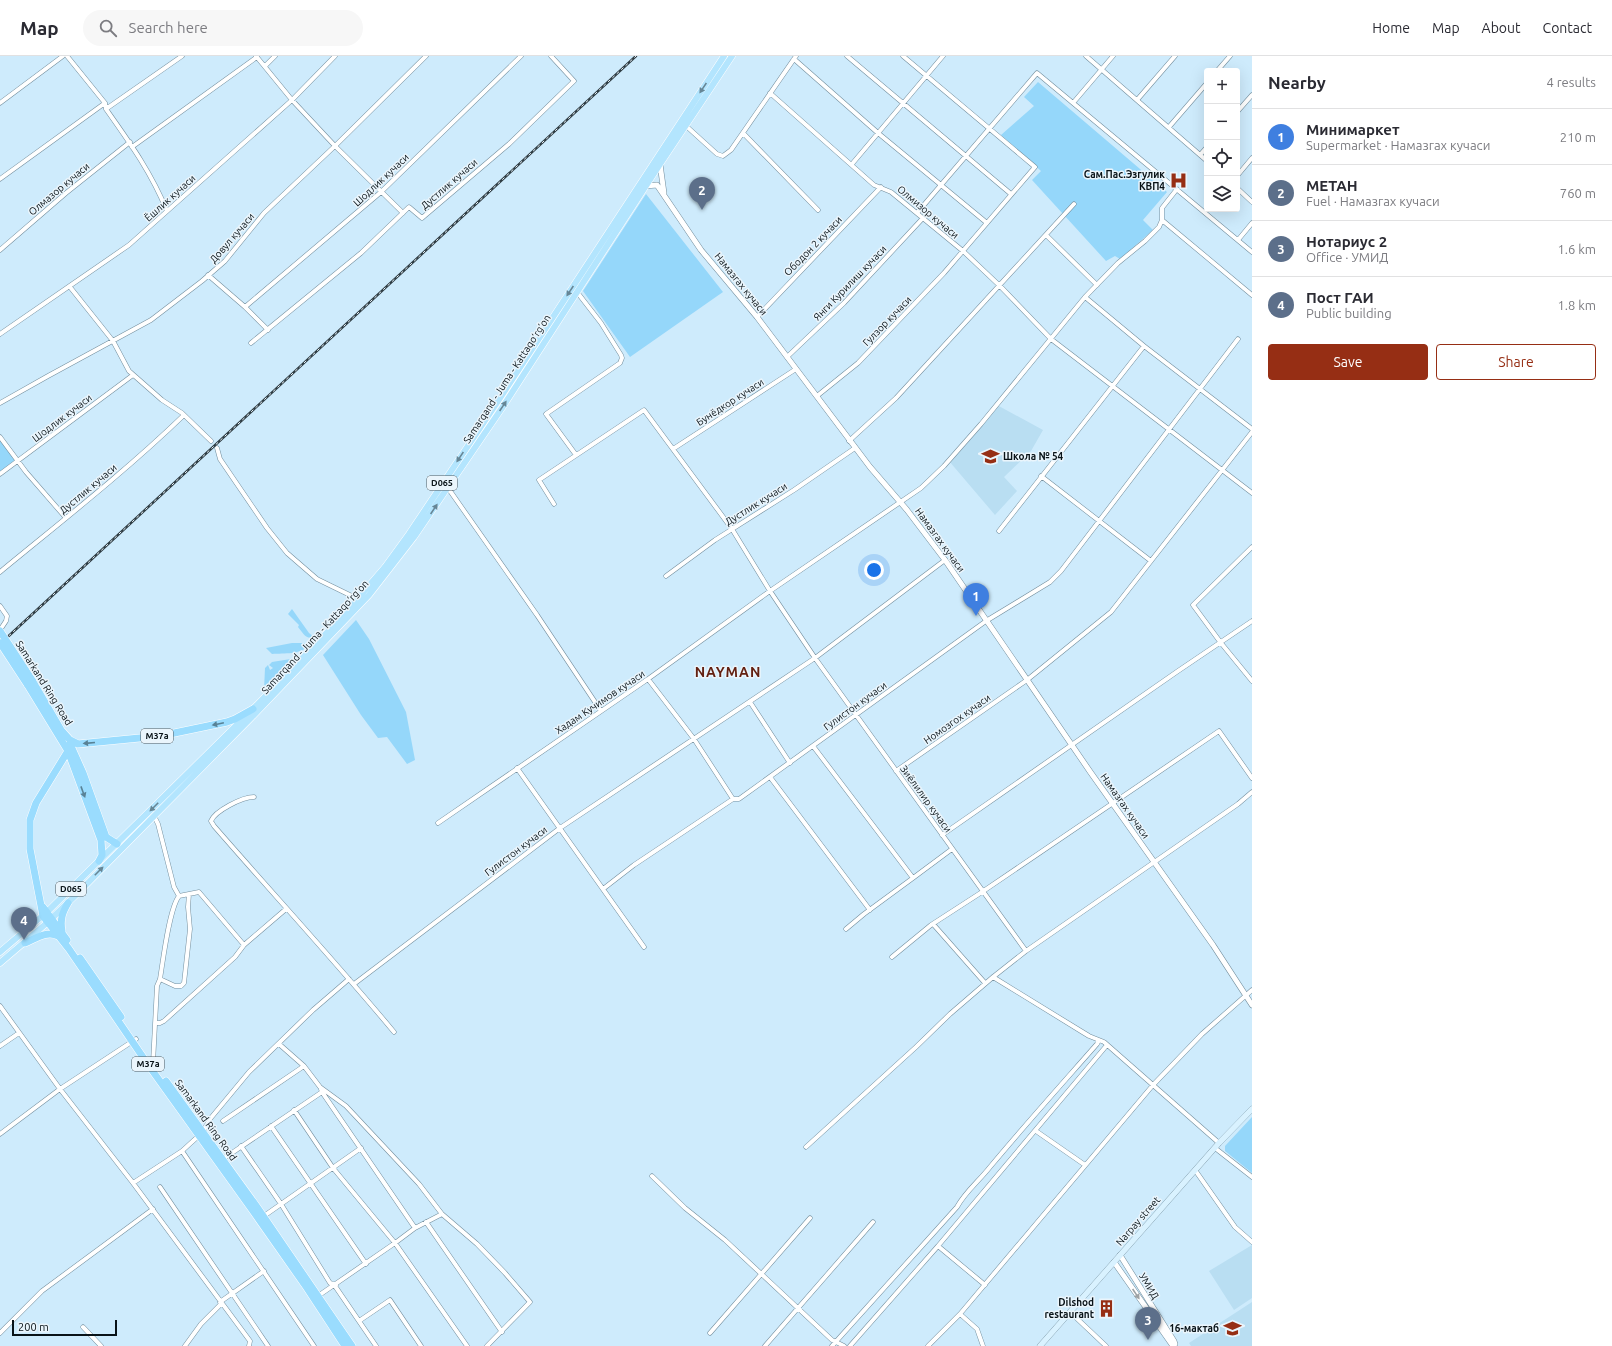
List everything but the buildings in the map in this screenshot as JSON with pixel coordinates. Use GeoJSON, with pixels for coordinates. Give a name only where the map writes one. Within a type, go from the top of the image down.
{"type":"FeatureCollection","features":[{"type":"Feature","properties":{"kind":"highway","name":"Samarkand Ring Road"},"geometry":{"type":"LineString","coordinates":[[0,630],[63,743],[70,749],[101,840],[102,855],[99,862]]}},
{"type":"Feature","properties":{"kind":"highway","name":"Samarkand Ring Road"},"geometry":{"type":"LineString","coordinates":[[0,643],[29,682],[62,731],[89,788],[106,837],[117,844]]}},
{"type":"Feature","properties":{"kind":"highway","name":"M37a"},"geometry":{"type":"LineString","coordinates":[[62,731],[70,740],[78,744],[142,738],[235,720],[253,708]]}},
{"type":"Feature","properties":{"kind":"highway"},"geometry":{"type":"LineString","coordinates":[[61,763],[65,752],[63,743]]}},
{"type":"Feature","properties":{"kind":"highway","name":"Samarkand Ring Road"},"geometry":{"type":"LineString","coordinates":[[70,749],[36,804],[30,820],[30,849],[46,915],[101,986],[134,1040],[201,1133],[223,1159],[264,1216],[352,1346]]}},
{"type":"Feature","properties":{"kind":"highway"},"geometry":{"type":"LineString","coordinates":[[25,943],[47,934],[60,934],[60,920],[68,903]]}},
{"type":"Feature","properties":{"kind":"highway","name":"Samarkand Ring Road"},"geometry":{"type":"LineString","coordinates":[[134,1040],[153,1063],[344,1346]]}},
{"type":"Feature","properties":{"kind":"main road","name":"Samarqand - Juma - Kattaqo‘rg‘on"},"geometry":{"type":"LineString","coordinates":[[0,952],[46,915],[253,708],[358,599],[409,534],[477,436],[502,408],[556,318],[724,56]]}},
{"type":"Feature","properties":{"kind":"main road","name":"Samarqand - Juma - Kattaqo‘rg‘on"},"geometry":{"type":"LineString","coordinates":[[556,318],[577,292],[645,186],[732,56]]}},
{"type":"Feature","properties":{"kind":"main road","name":"Samarqand - Juma - Kattaqo‘rg‘on"},"geometry":{"type":"LineString","coordinates":[[0,963],[25,943],[46,915],[68,903],[369,595],[414,537],[448,488],[477,436]]}},
{"type":"Feature","properties":{"kind":"main road","name":"Narpay street"},"geometry":{"type":"LineString","coordinates":[[1040,1346],[1219,1143],[1252,1109]]}},
{"type":"Feature","properties":{"kind":"street"},"geometry":{"type":"LineString","coordinates":[[0,103],[63,56]]}},
{"type":"Feature","properties":{"kind":"street"},"geometry":{"type":"LineString","coordinates":[[67,56],[105,103],[106,109],[145,166],[157,187],[167,211]]}},
{"type":"Feature","properties":{"kind":"street"},"geometry":{"type":"LineString","coordinates":[[106,109],[182,56]]}},
{"type":"Feature","properties":{"kind":"street"},"geometry":{"type":"LineString","coordinates":[[265,66],[275,56]]}},
{"type":"Feature","properties":{"kind":"street","name":"Ёшлик кучаси"},"geometry":{"type":"LineString","coordinates":[[0,334],[129,245],[292,100],[335,56]]}},
{"type":"Feature","properties":{"kind":"street","name":"Довул кучаси"},"geometry":{"type":"LineString","coordinates":[[0,403],[151,320],[208,275],[225,261],[264,213],[335,146],[426,56]]}},
{"type":"Feature","properties":{"kind":"street","name":"Шодлик кучаси"},"geometry":{"type":"LineString","coordinates":[[245,307],[381,192],[521,56]]}},
{"type":"Feature","properties":{"kind":"street","name":"Дустлик кучаси"},"geometry":{"type":"LineString","coordinates":[[403,213],[409,207],[422,218],[508,144],[574,81],[551,56]]}},
{"type":"Feature","properties":{"kind":"street"},"geometry":{"type":"LineString","coordinates":[[847,56],[904,103],[965,157],[1011,194]]}},
{"type":"Feature","properties":{"kind":"street"},"geometry":{"type":"LineString","coordinates":[[904,56],[926,76],[990,128]]}},
{"type":"Feature","properties":{"kind":"street"},"geometry":{"type":"LineString","coordinates":[[852,164],[943,56]]}},
{"type":"Feature","properties":{"kind":"street"},"geometry":{"type":"LineString","coordinates":[[1086,56],[1204,158]]}},
{"type":"Feature","properties":{"kind":"street"},"geometry":{"type":"LineString","coordinates":[[1073,103],[1113,56]]}},
{"type":"Feature","properties":{"kind":"street"},"geometry":{"type":"LineString","coordinates":[[1137,100],[1175,56]]}},
{"type":"Feature","properties":{"kind":"street"},"geometry":{"type":"LineString","coordinates":[[1220,68],[1230,56]]}},
{"type":"Feature","properties":{"kind":"street"},"geometry":{"type":"LineString","coordinates":[[251,343],[361,253],[403,213],[335,146],[292,100],[256,57]]}},
{"type":"Feature","properties":{"kind":"street","name":"Олмазор кучаси"},"geometry":{"type":"LineString","coordinates":[[0,250],[66,193],[131,144],[256,57]]}},
{"type":"Feature","properties":{"kind":"street"},"geometry":{"type":"LineString","coordinates":[[685,126],[717,154],[724,156],[731,150],[795,57],[878,133],[987,223]]}},
{"type":"Feature","properties":{"kind":"street"},"geometry":{"type":"LineString","coordinates":[[917,213],[1037,73],[1252,252]]}},
{"type":"Feature","properties":{"kind":"street"},"geometry":{"type":"LineString","coordinates":[[1169,127],[1204,86]]}},
{"type":"Feature","properties":{"kind":"street","name":"Олмизор кучаси"},"geometry":{"type":"LineString","coordinates":[[770,93],[874,185],[892,192],[963,251],[1000,286],[1051,339],[1252,493]]}},
{"type":"Feature","properties":{"kind":"street"},"geometry":{"type":"LineString","coordinates":[[1240,109],[1252,95]]}},
{"type":"Feature","properties":{"kind":"street"},"geometry":{"type":"LineString","coordinates":[[0,179],[105,103]]}},
{"type":"Feature","properties":{"kind":"street","name":"Гулзор кучаси"},"geometry":{"type":"LineString","coordinates":[[818,396],[858,363],[944,273],[1035,166],[990,128]]}},
{"type":"Feature","properties":{"kind":"street"},"geometry":{"type":"LineString","coordinates":[[743,133],[818,210]]}},
{"type":"Feature","properties":{"kind":"street"},"geometry":{"type":"LineString","coordinates":[[1200,154],[1204,150]]}},
{"type":"Feature","properties":{"kind":"street"},"geometry":{"type":"LineString","coordinates":[[1240,172],[1252,158]]}},
{"type":"Feature","properties":{"kind":"street"},"geometry":{"type":"LineString","coordinates":[[660,164],[665,196]]}},
{"type":"Feature","properties":{"kind":"street"},"geometry":{"type":"LineString","coordinates":[[645,186],[657,185],[665,196]]}},
{"type":"Feature","properties":{"kind":"street","name":"Ободон 2 кучаси"},"geometry":{"type":"LineString","coordinates":[[757,317],[881,187]]}},
{"type":"Feature","properties":{"kind":"street"},"geometry":{"type":"LineString","coordinates":[[1177,189],[1162,208],[1162,220],[1252,295]]}},
{"type":"Feature","properties":{"kind":"street"},"geometry":{"type":"LineString","coordinates":[[1240,191],[1252,202]]}},
{"type":"Feature","properties":{"kind":"street","name":"Намазгах кучаси"},"geometry":{"type":"LineString","coordinates":[[665,196],[701,250],[757,317],[818,396],[849,441],[945,560],[1153,862],[1214,945],[1252,1005]]}},
{"type":"Feature","properties":{"kind":"street"},"geometry":{"type":"LineString","coordinates":[[849,441],[896,398],[1074,204]]}},
{"type":"Feature","properties":{"kind":"street","name":"Янги Курилиш кучаси"},"geometry":{"type":"LineString","coordinates":[[787,357],[844,303],[923,218]]}},
{"type":"Feature","properties":{"kind":"street","name":"Хадам Кучимов кучаси"},"geometry":{"type":"LineString","coordinates":[[438,822],[648,679],[770,591],[921,488],[944,466],[981,424],[1085,297],[1118,263],[1159,227],[1162,220]]}},
{"type":"Feature","properties":{"kind":"street"},"geometry":{"type":"LineString","coordinates":[[1238,240],[1252,223]]}},
{"type":"Feature","properties":{"kind":"street"},"geometry":{"type":"LineString","coordinates":[[1046,235],[1097,285]]}},
{"type":"Feature","properties":{"kind":"street"},"geometry":{"type":"LineString","coordinates":[[208,275],[245,307],[268,330]]}},
{"type":"Feature","properties":{"kind":"street"},"geometry":{"type":"LineString","coordinates":[[70,287],[113,341],[123,362],[133,375],[162,400],[184,415],[211,441]]}},
{"type":"Feature","properties":{"kind":"street"},"geometry":{"type":"LineString","coordinates":[[554,504],[539,480],[576,455],[546,414],[620,363],[622,358],[601,323],[577,292]]}},
{"type":"Feature","properties":{"kind":"street"},"geometry":{"type":"LineString","coordinates":[[1085,297],[1144,346],[1252,429]]}},
{"type":"Feature","properties":{"kind":"street","name":"Гулистон кучаси"},"geometry":{"type":"LineString","coordinates":[[603,889],[634,865],[733,799],[739,800],[986,621],[1050,582],[1061,571],[1099,522],[1238,339]]}},
{"type":"Feature","properties":{"kind":"street"},"geometry":{"type":"LineString","coordinates":[[999,531],[1144,346]]}},
{"type":"Feature","properties":{"kind":"street","name":"Бунёдкор кучаси"},"geometry":{"type":"LineString","coordinates":[[673,449],[796,369]]}},
{"type":"Feature","properties":{"kind":"street","name":"Шодлик кучаси"},"geometry":{"type":"LineString","coordinates":[[0,474],[133,375]]}},
{"type":"Feature","properties":{"kind":"street","name":"Зиёлилир кучаси"},"geometry":{"type":"LineString","coordinates":[[576,455],[644,410],[732,529],[770,591],[855,715],[1026,951]]}},
{"type":"Feature","properties":{"kind":"street","name":"Дустлик кучаси"},"geometry":{"type":"LineString","coordinates":[[0,572],[66,518],[162,436],[184,415]]}},
{"type":"Feature","properties":{"kind":"street","name":"Номозгох кучаси"},"geometry":{"type":"LineString","coordinates":[[896,771],[1027,680],[1111,612],[1252,432]]}},
{"type":"Feature","properties":{"kind":"street"},"geometry":{"type":"LineString","coordinates":[[0,437],[26,472],[66,518]]}},
{"type":"Feature","properties":{"kind":"street"},"geometry":{"type":"LineString","coordinates":[[217,448],[220,458],[267,528],[288,553],[317,579],[358,599]]}},
{"type":"Feature","properties":{"kind":"street","name":"Дустлик кучаси"},"geometry":{"type":"LineString","coordinates":[[666,576],[715,540],[794,490],[855,448]]}},
{"type":"Feature","properties":{"kind":"street"},"geometry":{"type":"LineString","coordinates":[[1041,476],[1151,561]]}},
{"type":"Feature","properties":{"kind":"street"},"geometry":{"type":"LineString","coordinates":[[448,488],[537,615],[601,711]]}},
{"type":"Feature","properties":{"kind":"street"},"geometry":{"type":"LineString","coordinates":[[1252,547],[1193,605],[1252,681]]}},
{"type":"Feature","properties":{"kind":"street","name":"Гулистон кучаси"},"geometry":{"type":"LineString","coordinates":[[354,984],[560,828],[815,658],[945,560]]}},
{"type":"Feature","properties":{"kind":"street"},"geometry":{"type":"LineString","coordinates":[[0,606],[7,616],[6,621],[0,630]]}},
{"type":"Feature","properties":{"kind":"street"},"geometry":{"type":"LineString","coordinates":[[942,835],[1252,621]]}},
{"type":"Feature","properties":{"kind":"street"},"geometry":{"type":"LineString","coordinates":[[648,679],[694,739],[733,799]]}},
{"type":"Feature","properties":{"kind":"street"},"geometry":{"type":"LineString","coordinates":[[750,702],[790,763]]}},
{"type":"Feature","properties":{"kind":"street"},"geometry":{"type":"LineString","coordinates":[[892,957],[933,924],[1219,731],[1252,778]]}},
{"type":"Feature","properties":{"kind":"street"},"geometry":{"type":"LineString","coordinates":[[813,746],[913,878]]}},
{"type":"Feature","properties":{"kind":"street"},"geometry":{"type":"LineString","coordinates":[[517,768],[644,947]]}},
{"type":"Feature","properties":{"kind":"street"},"geometry":{"type":"LineString","coordinates":[[770,777],[870,910]]}},
{"type":"Feature","properties":{"kind":"street"},"geometry":{"type":"LineString","coordinates":[[806,1147],[985,983],[1026,951],[1238,804],[1252,792]]}},
{"type":"Feature","properties":{"kind":"street"},"geometry":{"type":"LineString","coordinates":[[254,797],[247,797],[234,802],[212,818],[211,821],[286,909],[354,984],[394,1032]]}},
{"type":"Feature","properties":{"kind":"street"},"geometry":{"type":"LineString","coordinates":[[154,816],[158,824],[174,887],[178,896]]}},
{"type":"Feature","properties":{"kind":"street"},"geometry":{"type":"LineString","coordinates":[[846,929],[952,849]]}},
{"type":"Feature","properties":{"kind":"street"},"geometry":{"type":"LineString","coordinates":[[178,896],[199,892],[244,945]]}},
{"type":"Feature","properties":{"kind":"street"},"geometry":{"type":"LineString","coordinates":[[160,980],[175,986],[181,986],[184,983],[190,929],[188,907],[189,894]]}},
{"type":"Feature","properties":{"kind":"street"},"geometry":{"type":"LineString","coordinates":[[153,1063],[157,986],[160,980],[171,914],[178,896]]}},
{"type":"Feature","properties":{"kind":"street"},"geometry":{"type":"LineString","coordinates":[[155,1024],[164,1021],[235,957],[244,945],[286,909]]}},
{"type":"Feature","properties":{"kind":"street"},"geometry":{"type":"LineString","coordinates":[[933,924],[985,983]]}},
{"type":"Feature","properties":{"kind":"street"},"geometry":{"type":"LineString","coordinates":[[993,977],[1089,1036],[1108,1045],[1219,1143]]}},
{"type":"Feature","properties":{"kind":"street"},"geometry":{"type":"LineString","coordinates":[[134,1183],[182,1150],[201,1133],[210,1119],[244,1078],[313,1010],[349,979]]}},
{"type":"Feature","properties":{"kind":"street"},"geometry":{"type":"LineString","coordinates":[[928,1346],[960,1314],[985,1285],[1153,1085],[1202,1034],[1252,990]]}},
{"type":"Feature","properties":{"kind":"street"},"geometry":{"type":"LineString","coordinates":[[0,1006],[60,1089],[134,1183],[220,1303],[254,1346]]}},
{"type":"Feature","properties":{"kind":"street"},"geometry":{"type":"LineString","coordinates":[[0,1046],[19,1033]]}},
{"type":"Feature","properties":{"kind":"street"},"geometry":{"type":"LineString","coordinates":[[0,1134],[60,1089],[134,1040]]}},
{"type":"Feature","properties":{"kind":"street"},"geometry":{"type":"LineString","coordinates":[[832,1346],[957,1207],[963,1197],[1063,1084],[1099,1040]]}},
{"type":"Feature","properties":{"kind":"street"},"geometry":{"type":"LineString","coordinates":[[279,1044],[304,1066],[415,1228]]}},
{"type":"Feature","properties":{"kind":"street"},"geometry":{"type":"LineString","coordinates":[[850,1346],[938,1246],[1108,1045]]}},
{"type":"Feature","properties":{"kind":"street"},"geometry":{"type":"LineString","coordinates":[[223,1121],[304,1066]]}},
{"type":"Feature","properties":{"kind":"street"},"geometry":{"type":"LineString","coordinates":[[223,1159],[294,1110],[321,1089]]}},
{"type":"Feature","properties":{"kind":"street"},"geometry":{"type":"LineString","coordinates":[[321,1089],[346,1106],[419,1184],[442,1214],[477,1244],[530,1302],[487,1346]]}},
{"type":"Feature","properties":{"kind":"street"},"geometry":{"type":"LineString","coordinates":[[294,1110],[333,1168],[395,1244],[467,1346]]}},
{"type":"Feature","properties":{"kind":"street"},"geometry":{"type":"LineString","coordinates":[[271,1126],[366,1264]]}},
{"type":"Feature","properties":{"kind":"street"},"geometry":{"type":"LineString","coordinates":[[1036,1130],[1085,1165]]}},
{"type":"Feature","properties":{"kind":"street"},"geometry":{"type":"LineString","coordinates":[[242,1146],[281,1204],[330,1283],[335,1285],[376,1346]]}},
{"type":"Feature","properties":{"kind":"street"},"geometry":{"type":"LineString","coordinates":[[264,1216],[361,1148]]}},
{"type":"Feature","properties":{"kind":"street"},"geometry":{"type":"LineString","coordinates":[[1215,1148],[1252,1177]]}},
{"type":"Feature","properties":{"kind":"street"},"geometry":{"type":"LineString","coordinates":[[182,1150],[314,1346]]}},
{"type":"Feature","properties":{"kind":"street"},"geometry":{"type":"LineString","coordinates":[[1195,1170],[1235,1227],[1252,1242]]}},
{"type":"Feature","properties":{"kind":"street"},"geometry":{"type":"LineString","coordinates":[[652,1176],[685,1208],[725,1240],[832,1340],[844,1346]]}},
{"type":"Feature","properties":{"kind":"street"},"geometry":{"type":"LineString","coordinates":[[160,1187],[268,1346]]}},
{"type":"Feature","properties":{"kind":"street"},"geometry":{"type":"LineString","coordinates":[[0,1333],[42,1291],[153,1209]]}},
{"type":"Feature","properties":{"kind":"street"},"geometry":{"type":"LineString","coordinates":[[318,1296],[395,1244],[415,1228],[442,1214]]}},
{"type":"Feature","properties":{"kind":"street"},"geometry":{"type":"LineString","coordinates":[[710,1333],[810,1218]]}},
{"type":"Feature","properties":{"kind":"street"},"geometry":{"type":"LineString","coordinates":[[426,1222],[502,1332]]}},
{"type":"Feature","properties":{"kind":"street"},"geometry":{"type":"LineString","coordinates":[[765,1346],[873,1222]]}},
{"type":"Feature","properties":{"kind":"street"},"geometry":{"type":"LineString","coordinates":[[938,1246],[985,1285]]}},
{"type":"Feature","properties":{"kind":"street","name":"УМИД"},"geometry":{"type":"LineString","coordinates":[[1120,1255],[1173,1345]]}},
{"type":"Feature","properties":{"kind":"street","name":"УМИД"},"geometry":{"type":"LineString","coordinates":[[1114,1262],[1173,1345]]}},
{"type":"Feature","properties":{"kind":"street"},"geometry":{"type":"LineString","coordinates":[[184,1346],[220,1303],[264,1271]]}},
{"type":"Feature","properties":{"kind":"street"},"geometry":{"type":"LineString","coordinates":[[359,1321],[390,1300],[421,1346]]}},
{"type":"Feature","properties":{"kind":"street"},"geometry":{"type":"LineString","coordinates":[[1070,1312],[1106,1346]]}},
{"type":"Feature","properties":{"kind":"street"},"geometry":{"type":"LineString","coordinates":[[960,1314],[977,1329],[983,1346]]}},
{"type":"Feature","properties":{"kind":"street"},"geometry":{"type":"LineString","coordinates":[[83,1327],[101,1346]]}},
{"type":"Feature","properties":{"kind":"street"},"geometry":{"type":"LineString","coordinates":[[249,1346],[250,1341]]}},
{"type":"Feature","properties":{"kind":"shaded area"},"geometry":{"type":"Polygon","coordinates":[[[1038,82],[1167,192],[1143,220],[1153,230],[1120,259],[1115,256],[1106,261],[1032,180],[1041,171],[1001,135],[1034,106],[1024,97],[1038,82]]]}},
{"type":"Feature","properties":{"kind":"shaded area"},"geometry":{"type":"Polygon","coordinates":[[[646,194],[723,292],[630,357],[583,291],[646,194]]]}},
{"type":"Feature","properties":{"kind":"shaded area","name":"Школа № 54"},"geometry":{"type":"Polygon","coordinates":[[[997,405],[1043,430],[1031,451],[1004,477],[1017,491],[995,515],[949,461],[997,405]]]}},
{"type":"Feature","properties":{"kind":"shaded area"},"geometry":{"type":"Polygon","coordinates":[[[0,440],[15,460],[0,472],[0,440]]]}},
{"type":"Feature","properties":{"kind":"shaded area"},"geometry":{"type":"Polygon","coordinates":[[[292,609],[309,633],[314,637],[309,638],[301,632],[298,627],[299,625],[288,614],[292,609]]]}},
{"type":"Feature","properties":{"kind":"shaded area"},"geometry":{"type":"Polygon","coordinates":[[[356,620],[369,639],[406,712],[415,760],[407,764],[387,737],[378,738],[361,715],[323,655],[356,620]]]}},
{"type":"Feature","properties":{"kind":"shaded area"},"geometry":{"type":"Polygon","coordinates":[[[292,643],[308,643],[309,645],[297,652],[287,653],[272,654],[266,648],[292,643]]]}},
{"type":"Feature","properties":{"kind":"shaded area"},"geometry":{"type":"Polygon","coordinates":[[[297,658],[264,690],[265,668],[268,665],[270,670],[273,668],[269,665],[272,662],[297,658]]]}},
{"type":"Feature","properties":{"kind":"shaded area"},"geometry":{"type":"Polygon","coordinates":[[[1252,1117],[1252,1173],[1225,1151],[1225,1146],[1252,1117]]]}},
{"type":"Feature","properties":{"kind":"shaded area"},"geometry":{"type":"Polygon","coordinates":[[[1252,1245],[1252,1298],[1234,1310],[1209,1271],[1252,1245]]]}},
{"type":"Feature","properties":{"kind":"shaded area","name":"16-мактаб"},"geometry":{"type":"Polygon","coordinates":[[[1252,1302],[1252,1346],[1191,1346],[1189,1343],[1252,1302]]]}},
{"type":"Feature","properties":{"kind":"railway"},"geometry":{"type":"LineString","coordinates":[[0,644],[636,56]]}},
{"type":"Feature","properties":{"kind":"place","name":"Сам.Пас.Эзгулик КВП4"},"geometry":{"type":"Point","coordinates":[1178,180]}},
{"type":"Feature","properties":{"kind":"place","name":"МЕТАН"},"geometry":{"type":"Point","coordinates":[702,210]}},
{"type":"Feature","properties":{"kind":"place","name":"Школа № 54"},"geometry":{"type":"Point","coordinates":[990,456]}},
{"type":"Feature","properties":{"kind":"place","name":"Минимаркет"},"geometry":{"type":"Point","coordinates":[976,616]}},
{"type":"Feature","properties":{"kind":"place","name":"Пост ГАИ"},"geometry":{"type":"Point","coordinates":[24,940]}},
{"type":"Feature","properties":{"kind":"place","name":"Dilshod restaurant"},"geometry":{"type":"Point","coordinates":[1107,1308]}},
{"type":"Feature","properties":{"kind":"place","name":"16-мактаб"},"geometry":{"type":"Point","coordinates":[1232,1328]}},
{"type":"Feature","properties":{"kind":"place","name":"Нотариус 2"},"geometry":{"type":"Point","coordinates":[1148,1340]}},
{"type":"Feature","properties":{"kind":"district","name":"NAYMAN"},"geometry":{"type":"Point","coordinates":[728,672]}}]}
